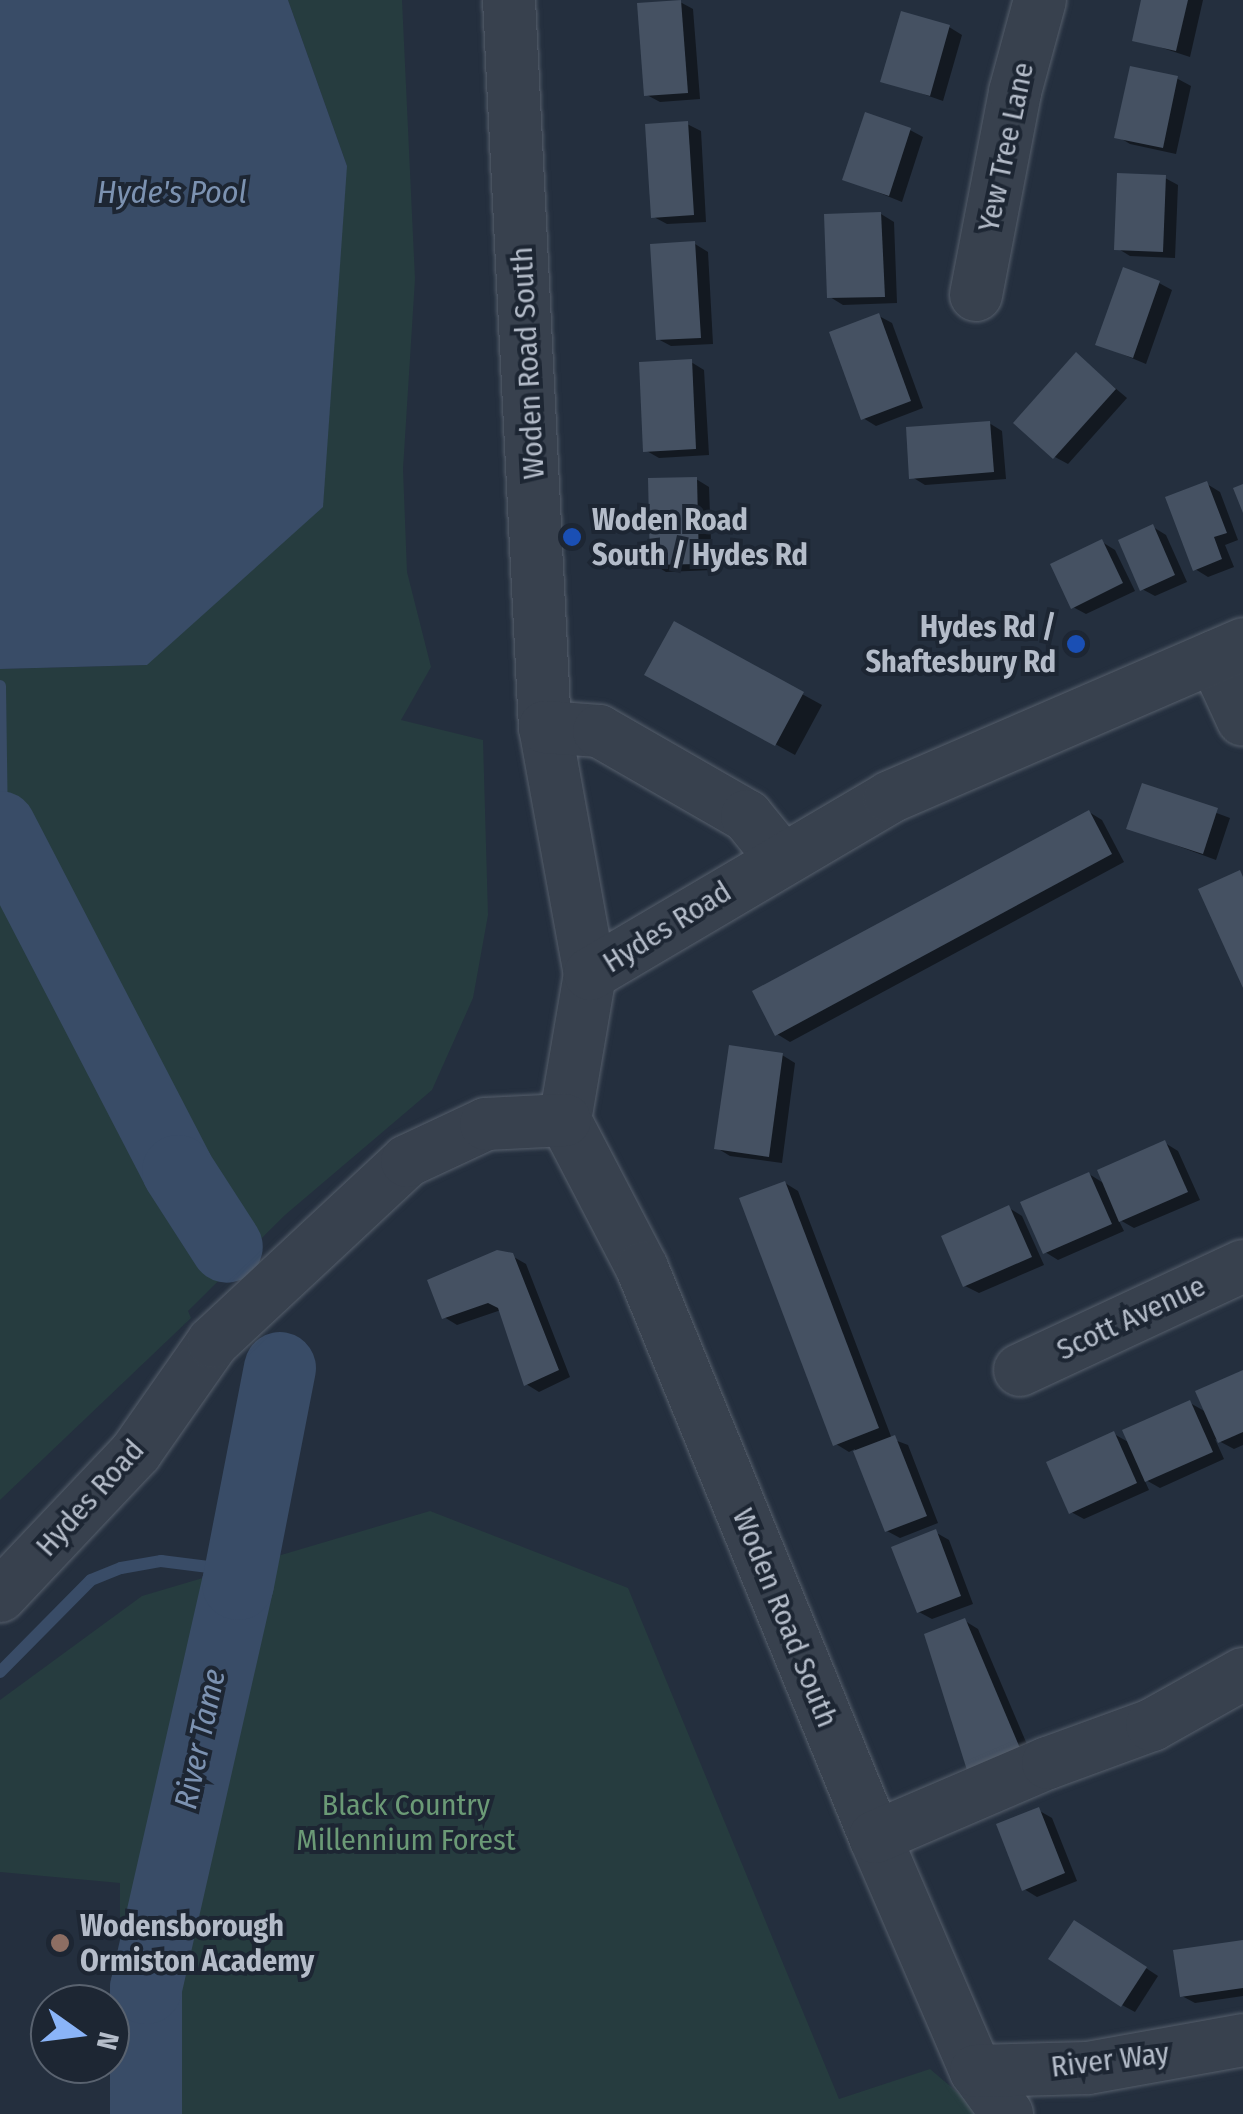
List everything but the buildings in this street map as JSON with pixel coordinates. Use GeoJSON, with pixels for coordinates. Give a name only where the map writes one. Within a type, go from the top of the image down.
{"type":"FeatureCollection","features":[{"type":"Feature","properties":{"kind":"street","name":"Woden Road South"},"geometry":{"type":"LineString","coordinates":[[509,0],[545,727],[590,974]]}},
{"type":"Feature","properties":{"kind":"street","name":"Yew Tree Lane"},"geometry":{"type":"LineString","coordinates":[[976,295],[1015,92],[1040,0]]}},
{"type":"Feature","properties":{"kind":"street"},"geometry":{"type":"LineString","coordinates":[[1228,651],[1243,720]]}},
{"type":"Feature","properties":{"kind":"street","name":"Hydes Road"},"geometry":{"type":"LineString","coordinates":[[0,1596],[136,1452],[214,1342],[407,1160],[486,1124],[565,1120],[590,974],[890,797],[1228,651]]}},
{"type":"Feature","properties":{"kind":"street"},"geometry":{"type":"LineString","coordinates":[[545,727],[599,731],[747,816],[781,858]]}},
{"type":"Feature","properties":{"kind":"street","name":"Woden Road South"},"geometry":{"type":"LineString","coordinates":[[565,1120],[642,1268],[875,1838],[976,2072],[1007,2114]]}},
{"type":"Feature","properties":{"kind":"street","name":"Scott Avenue"},"geometry":{"type":"LineString","coordinates":[[1020,1370],[1243,1266]]}},
{"type":"Feature","properties":{"kind":"street"},"geometry":{"type":"LineString","coordinates":[[875,1838],[1048,1763],[1152,1725],[1243,1674]]}},
{"type":"Feature","properties":{"kind":"street","name":"River Way"},"geometry":{"type":"LineString","coordinates":[[976,2072],[1088,2068],[1243,2040]]}},
{"type":"Feature","properties":{"kind":"green space"},"geometry":{"type":"Polygon","coordinates":[[[288,0],[402,0],[415,279],[403,469],[407,572],[431,667],[401,720],[483,740],[488,915],[473,998],[432,1090],[285,1215],[188,1311],[191,1318],[0,1500],[0,669],[147,665],[347,166],[288,0]]]}},
{"type":"Feature","properties":{"kind":"green space","name":"Black Country Millennium Forest"},"geometry":{"type":"Polygon","coordinates":[[[430,1511],[628,1588],[839,2099],[930,2069],[983,2114],[120,2114],[120,2084],[130,2084],[130,1984],[120,1984],[120,1883],[0,1872],[0,1700],[142,1596],[430,1511]]]}},
{"type":"Feature","properties":{"kind":"water","name":"Hyde's Pool"},"geometry":{"type":"Polygon","coordinates":[[[0,0],[288,0],[347,166],[323,507],[147,665],[0,669],[0,0]]]}},
{"type":"Feature","properties":{"kind":"waterway"},"geometry":{"type":"LineString","coordinates":[[0,686],[2,831]]}},
{"type":"Feature","properties":{"kind":"waterway","name":"River Tame"},"geometry":{"type":"LineString","coordinates":[[0,827],[178,1171],[227,1247]]}},
{"type":"Feature","properties":{"kind":"waterway","name":"River Tame"},"geometry":{"type":"LineString","coordinates":[[146,2114],[146,1988],[238,1584],[280,1368]]}},
{"type":"Feature","properties":{"kind":"waterway"},"geometry":{"type":"LineString","coordinates":[[0,1672],[91,1580],[121,1568],[161,1561],[240,1571]]}},
{"type":"Feature","properties":{"kind":"place","name":"Woden Road South / Hydes Rd"},"geometry":{"type":"Point","coordinates":[572,537]}},
{"type":"Feature","properties":{"kind":"place","name":"Hydes Rd / Shaftesbury Rd"},"geometry":{"type":"Point","coordinates":[1076,644]}},
{"type":"Feature","properties":{"kind":"place","name":"Wodensborough Ormiston Academy"},"geometry":{"type":"Point","coordinates":[60,1943]}}]}
